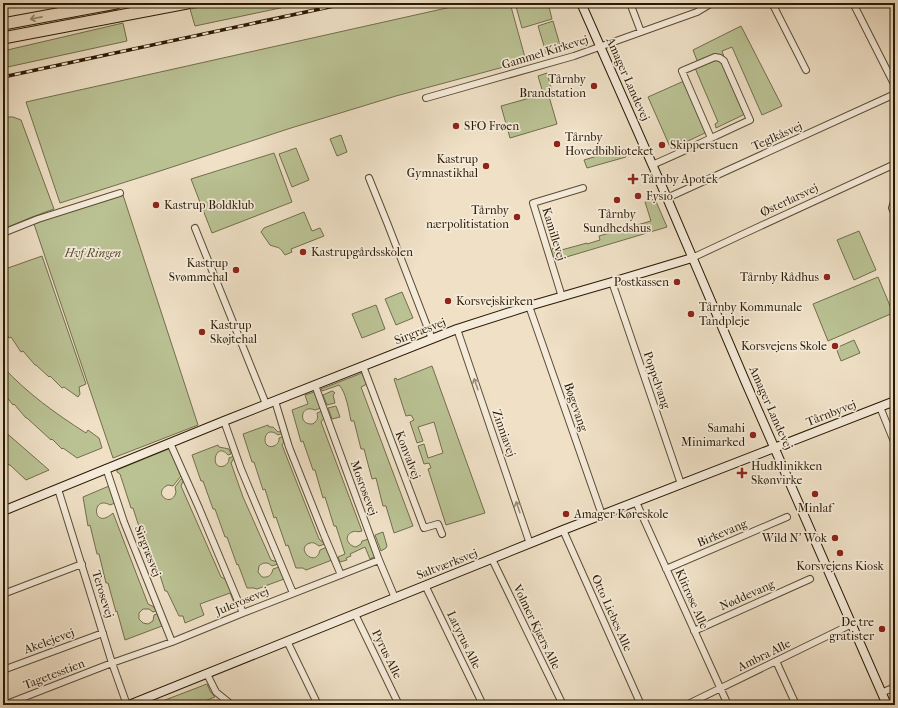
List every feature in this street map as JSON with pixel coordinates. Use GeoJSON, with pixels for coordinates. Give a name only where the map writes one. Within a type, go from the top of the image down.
{"type":"FeatureCollection","features":[{"type":"Feature","properties":{"kind":"highway"},"geometry":{"type":"LineString","coordinates":[[3,24],[116,3]]}},
{"type":"Feature","properties":{"kind":"highway"},"geometry":{"type":"LineString","coordinates":[[3,38],[187,3]]}},
{"type":"Feature","properties":{"kind":"highway"},"geometry":{"type":"LineString","coordinates":[[3,46],[95,25],[130,14]]}},
{"type":"Feature","properties":{"kind":"street","name":"Amager Landevej"},"geometry":{"type":"LineString","coordinates":[[581,3],[887,705]]}},
{"type":"Feature","properties":{"kind":"street"},"geometry":{"type":"LineString","coordinates":[[630,3],[641,32]]}},
{"type":"Feature","properties":{"kind":"street","name":"Gammel Kirkevej"},"geometry":{"type":"LineString","coordinates":[[426,98],[574,56],[697,12],[712,3]]}},
{"type":"Feature","properties":{"kind":"street"},"geometry":{"type":"LineString","coordinates":[[772,3],[806,70]]}},
{"type":"Feature","properties":{"kind":"street"},"geometry":{"type":"LineString","coordinates":[[853,3],[895,86]]}},
{"type":"Feature","properties":{"kind":"street"},"geometry":{"type":"LineString","coordinates":[[652,165],[711,138],[750,120],[724,61],[715,57],[682,71],[711,138]]}},
{"type":"Feature","properties":{"kind":"street","name":"Teglkåsvej"},"geometry":{"type":"LineString","coordinates":[[667,198],[895,94]]}},
{"type":"Feature","properties":{"kind":"street","name":"Østerlarsvej"},"geometry":{"type":"LineString","coordinates":[[692,258],[895,164]]}},
{"type":"Feature","properties":{"kind":"street"},"geometry":{"type":"LineString","coordinates":[[369,178],[432,338]]}},
{"type":"Feature","properties":{"kind":"street","name":"Kamillevej"},"geometry":{"type":"LineString","coordinates":[[562,297],[533,203],[583,188]]}},
{"type":"Feature","properties":{"kind":"street"},"geometry":{"type":"LineString","coordinates":[[3,233],[44,216],[120,193]]}},
{"type":"Feature","properties":{"kind":"street"},"geometry":{"type":"LineString","coordinates":[[895,202],[892,208],[895,215]]}},
{"type":"Feature","properties":{"kind":"street"},"geometry":{"type":"LineString","coordinates":[[195,228],[266,404]]}},
{"type":"Feature","properties":{"kind":"street","name":"Sirgræsvej"},"geometry":{"type":"LineString","coordinates":[[3,511],[106,468],[432,338],[529,306],[692,258]]}},
{"type":"Feature","properties":{"kind":"street","name":"Poppelvang"},"geometry":{"type":"LineString","coordinates":[[612,282],[681,484]]}},
{"type":"Feature","properties":{"kind":"street","name":"Bøgevang"},"geometry":{"type":"LineString","coordinates":[[529,306],[602,515]]}},
{"type":"Feature","properties":{"kind":"street","name":"Zinniavej"},"geometry":{"type":"LineString","coordinates":[[457,329],[530,544]]}},
{"type":"Feature","properties":{"kind":"street","name":"Konvalvej"},"geometry":{"type":"LineString","coordinates":[[364,366],[424,528],[438,524],[442,534]]}},
{"type":"Feature","properties":{"kind":"street","name":"Mosrosevej"},"geometry":{"type":"LineString","coordinates":[[315,385],[379,560],[395,598]]}},
{"type":"Feature","properties":{"kind":"street"},"geometry":{"type":"LineString","coordinates":[[275,401],[289,447],[341,574]]}},
{"type":"Feature","properties":{"kind":"street","name":"Tårnbyvej"},"geometry":{"type":"LineString","coordinates":[[775,447],[895,401]]}},
{"type":"Feature","properties":{"kind":"street"},"geometry":{"type":"LineString","coordinates":[[880,407],[895,444]]}},
{"type":"Feature","properties":{"kind":"street"},"geometry":{"type":"LineString","coordinates":[[224,421],[241,469],[293,593]]}},
{"type":"Feature","properties":{"kind":"street"},"geometry":{"type":"LineString","coordinates":[[170,443],[243,613]]}},
{"type":"Feature","properties":{"kind":"street","name":"Saltværksvej"},"geometry":{"type":"LineString","coordinates":[[128,705],[425,585],[775,447]]}},
{"type":"Feature","properties":{"kind":"street","name":"Sirgræsvej"},"geometry":{"type":"LineString","coordinates":[[106,468],[124,522],[172,642]]}},
{"type":"Feature","properties":{"kind":"street","name":"Terosevej"},"geometry":{"type":"LineString","coordinates":[[58,489],[112,663],[128,705]]}},
{"type":"Feature","properties":{"kind":"street","name":"Klitrose Alle"},"geometry":{"type":"LineString","coordinates":[[636,502],[728,705]]}},
{"type":"Feature","properties":{"kind":"street","name":"Birkevang"},"geometry":{"type":"LineString","coordinates":[[666,569],[787,517]]}},
{"type":"Feature","properties":{"kind":"street","name":"Otto Liebes Alle"},"geometry":{"type":"LineString","coordinates":[[563,530],[641,705]]}},
{"type":"Feature","properties":{"kind":"street","name":"Volmer Kjærs Alle"},"geometry":{"type":"LineString","coordinates":[[492,559],[563,705]]}},
{"type":"Feature","properties":{"kind":"street","name":"Julerosevej"},"geometry":{"type":"LineString","coordinates":[[112,663],[172,642],[379,560]]}},
{"type":"Feature","properties":{"kind":"street"},"geometry":{"type":"LineString","coordinates":[[3,594],[82,564]]}},
{"type":"Feature","properties":{"kind":"street","name":"Nøddevang"},"geometry":{"type":"LineString","coordinates":[[694,631],[810,579]]}},
{"type":"Feature","properties":{"kind":"street","name":"Latyrus Alle"},"geometry":{"type":"LineString","coordinates":[[425,585],[483,705]]}},
{"type":"Feature","properties":{"kind":"street","name":"Pyrus Alle"},"geometry":{"type":"LineString","coordinates":[[355,614],[399,705]]}},
{"type":"Feature","properties":{"kind":"street","name":"Ambra Alle"},"geometry":{"type":"LineString","coordinates":[[686,705],[852,624]]}},
{"type":"Feature","properties":{"kind":"street","name":"Akelejevej"},"geometry":{"type":"LineString","coordinates":[[3,670],[103,633]]}},
{"type":"Feature","properties":{"kind":"street"},"geometry":{"type":"LineString","coordinates":[[287,641],[318,705]]}},
{"type":"Feature","properties":{"kind":"street"},"geometry":{"type":"LineString","coordinates":[[776,661],[796,705]]}},
{"type":"Feature","properties":{"kind":"street","name":"Tagetesstien"},"geometry":{"type":"LineString","coordinates":[[4,705],[112,663]]}},
{"type":"Feature","properties":{"kind":"street"},"geometry":{"type":"LineString","coordinates":[[207,674],[216,692],[232,705]]}},
{"type":"Feature","properties":{"kind":"street"},"geometry":{"type":"LineString","coordinates":[[882,692],[895,687]]}},
{"type":"Feature","properties":{"kind":"green space"},"geometry":{"type":"Polygon","coordinates":[[[220,3],[304,3],[195,26],[190,9],[220,3]]]}},
{"type":"Feature","properties":{"kind":"green space"},"geometry":{"type":"Polygon","coordinates":[[[469,3],[510,3],[526,61],[396,96],[291,128],[60,203],[26,102],[469,3]]]}},
{"type":"Feature","properties":{"kind":"green space"},"geometry":{"type":"Polygon","coordinates":[[[515,3],[548,3],[552,19],[522,28],[515,3]]]}},
{"type":"Feature","properties":{"kind":"green space"},"geometry":{"type":"Polygon","coordinates":[[[553,21],[562,52],[547,56],[538,26],[553,21]]]}},
{"type":"Feature","properties":{"kind":"green space"},"geometry":{"type":"Polygon","coordinates":[[[123,23],[127,41],[3,68],[3,51],[123,23]]]}},
{"type":"Feature","properties":{"kind":"green space"},"geometry":{"type":"Polygon","coordinates":[[[741,26],[782,106],[762,115],[732,47],[722,51],[724,57],[714,56],[698,63],[693,50],[741,26]]]}},
{"type":"Feature","properties":{"kind":"green space"},"geometry":{"type":"Polygon","coordinates":[[[716,60],[722,62],[745,114],[716,128],[715,124],[718,122],[695,68],[716,60]]]}},
{"type":"Feature","properties":{"kind":"green space"},"geometry":{"type":"Polygon","coordinates":[[[547,73],[552,91],[543,93],[538,76],[547,73]]]}},
{"type":"Feature","properties":{"kind":"green space"},"geometry":{"type":"Polygon","coordinates":[[[684,81],[707,132],[671,149],[648,97],[684,81]]]}},
{"type":"Feature","properties":{"kind":"green space"},"geometry":{"type":"Polygon","coordinates":[[[548,93],[557,124],[510,138],[501,106],[548,93]]]}},
{"type":"Feature","properties":{"kind":"green space"},"geometry":{"type":"Polygon","coordinates":[[[3,117],[13,117],[21,120],[54,209],[3,229],[3,117]]]}},
{"type":"Feature","properties":{"kind":"green space"},"geometry":{"type":"Polygon","coordinates":[[[341,135],[347,152],[337,156],[330,139],[341,135]]]}},
{"type":"Feature","properties":{"kind":"green space"},"geometry":{"type":"Polygon","coordinates":[[[619,146],[620,150],[623,149],[626,157],[587,168],[584,160],[617,150],[616,147],[619,146]]]}},
{"type":"Feature","properties":{"kind":"green space"},"geometry":{"type":"Polygon","coordinates":[[[296,148],[309,180],[292,187],[279,154],[296,148]]]}},
{"type":"Feature","properties":{"kind":"green space"},"geometry":{"type":"Polygon","coordinates":[[[274,153],[292,202],[212,233],[191,179],[274,153]]]}},
{"type":"Feature","properties":{"kind":"green space","name":"Hvf Ringen"},"geometry":{"type":"Polygon","coordinates":[[[123,195],[198,425],[113,458],[34,224],[56,215],[123,195]]]}},
{"type":"Feature","properties":{"kind":"green space"},"geometry":{"type":"Polygon","coordinates":[[[655,199],[667,227],[553,261],[551,252],[553,248],[554,252],[587,244],[600,240],[599,236],[651,221],[645,202],[655,199]]]}},
{"type":"Feature","properties":{"kind":"green space"},"geometry":{"type":"Polygon","coordinates":[[[304,212],[312,231],[320,228],[324,236],[291,249],[292,252],[285,255],[280,248],[270,245],[261,232],[264,228],[304,212]]]}},
{"type":"Feature","properties":{"kind":"green space"},"geometry":{"type":"Polygon","coordinates":[[[859,231],[876,270],[854,280],[837,240],[859,231]]]}},
{"type":"Feature","properties":{"kind":"green space"},"geometry":{"type":"Polygon","coordinates":[[[3,255],[8,268],[42,256],[86,384],[79,387],[80,394],[78,397],[64,387],[62,388],[50,376],[49,377],[35,365],[23,351],[21,352],[3,328],[3,255]]]}},
{"type":"Feature","properties":{"kind":"green space"},"geometry":{"type":"Polygon","coordinates":[[[878,277],[893,313],[828,341],[813,304],[878,277]]]}},
{"type":"Feature","properties":{"kind":"green space"},"geometry":{"type":"Polygon","coordinates":[[[402,292],[413,318],[396,325],[385,299],[402,292]]]}},
{"type":"Feature","properties":{"kind":"green space"},"geometry":{"type":"Polygon","coordinates":[[[376,305],[385,329],[362,338],[352,314],[376,305]]]}},
{"type":"Feature","properties":{"kind":"green space"},"geometry":{"type":"Polygon","coordinates":[[[854,340],[860,353],[841,361],[836,348],[854,340]]]}},
{"type":"Feature","properties":{"kind":"green space"},"geometry":{"type":"Polygon","coordinates":[[[432,366],[485,513],[446,525],[428,469],[431,468],[429,463],[424,464],[418,446],[424,444],[428,458],[443,453],[434,422],[418,427],[423,441],[417,443],[410,422],[414,420],[411,415],[406,416],[394,379],[396,378],[397,380],[432,366]]]}},
{"type":"Feature","properties":{"kind":"green space"},"geometry":{"type":"Polygon","coordinates":[[[3,367],[22,386],[53,411],[86,433],[88,430],[99,438],[102,448],[77,458],[63,448],[62,449],[52,439],[51,440],[26,418],[14,404],[13,405],[3,392],[3,367]]]}},
{"type":"Feature","properties":{"kind":"green space"},"geometry":{"type":"Polygon","coordinates":[[[362,373],[367,384],[361,387],[413,526],[394,533],[386,506],[383,506],[376,478],[372,479],[364,449],[361,449],[354,421],[351,421],[344,392],[339,385],[322,391],[321,389],[362,373]]]}},
{"type":"Feature","properties":{"kind":"green space"},"geometry":{"type":"Polygon","coordinates":[[[332,391],[335,393],[333,395],[335,403],[327,405],[323,395],[332,391]]]}},
{"type":"Feature","properties":{"kind":"green space"},"geometry":{"type":"Polygon","coordinates":[[[314,392],[321,408],[315,410],[310,409],[304,412],[304,421],[310,424],[315,423],[318,417],[317,413],[322,411],[324,418],[321,422],[362,531],[353,531],[347,538],[351,545],[356,547],[361,544],[362,541],[369,539],[376,556],[370,559],[365,547],[350,554],[351,556],[346,558],[347,560],[340,562],[338,557],[345,554],[325,497],[323,498],[315,470],[313,470],[303,441],[301,442],[292,410],[308,404],[305,395],[314,392]]]}},
{"type":"Feature","properties":{"kind":"green space"},"geometry":{"type":"Polygon","coordinates":[[[336,406],[340,417],[332,419],[328,408],[336,406]]]}},
{"type":"Feature","properties":{"kind":"green space"},"geometry":{"type":"Polygon","coordinates":[[[268,425],[269,427],[273,427],[278,432],[282,431],[283,433],[278,435],[273,432],[269,432],[265,438],[267,445],[274,446],[278,443],[279,438],[284,436],[286,439],[282,445],[319,539],[325,544],[319,546],[314,543],[310,543],[304,549],[305,552],[308,556],[314,558],[318,555],[320,550],[327,547],[332,560],[306,570],[303,568],[296,568],[288,545],[286,546],[276,517],[274,518],[265,489],[263,490],[243,434],[268,425]]]}},
{"type":"Feature","properties":{"kind":"green space"},"geometry":{"type":"Polygon","coordinates":[[[3,430],[49,470],[26,480],[3,458],[3,430]]]}},
{"type":"Feature","properties":{"kind":"green space"},"geometry":{"type":"Polygon","coordinates":[[[218,445],[219,447],[229,449],[231,454],[228,455],[223,451],[217,453],[215,461],[216,464],[219,466],[224,466],[228,462],[229,458],[234,456],[231,463],[243,497],[271,560],[277,562],[278,564],[272,566],[264,563],[259,566],[258,572],[262,577],[266,577],[271,574],[273,569],[279,567],[284,579],[257,589],[247,588],[227,537],[225,537],[215,509],[213,509],[203,481],[201,481],[192,455],[218,445]]]}},
{"type":"Feature","properties":{"kind":"green space"},"geometry":{"type":"Polygon","coordinates":[[[171,448],[181,471],[179,472],[181,476],[173,486],[168,485],[163,488],[162,495],[167,499],[174,497],[176,492],[175,487],[181,479],[184,479],[181,486],[221,577],[227,580],[237,604],[235,605],[230,593],[200,604],[204,615],[185,623],[183,616],[179,616],[167,591],[165,591],[145,535],[142,536],[120,474],[117,472],[117,470],[171,448]]]}},
{"type":"Feature","properties":{"kind":"green space"},"geometry":{"type":"Polygon","coordinates":[[[109,486],[115,503],[110,505],[104,503],[100,504],[96,512],[101,518],[106,518],[113,513],[148,604],[154,607],[156,611],[153,612],[149,609],[143,609],[139,613],[139,619],[143,623],[148,624],[153,621],[154,615],[157,614],[162,626],[125,640],[108,583],[106,583],[99,554],[97,554],[90,525],[88,526],[83,497],[109,486]]]}},
{"type":"Feature","properties":{"kind":"green space"},"geometry":{"type":"Polygon","coordinates":[[[383,532],[387,546],[381,551],[375,535],[383,532]]]}},
{"type":"Feature","properties":{"kind":"green space"},"geometry":{"type":"Polygon","coordinates":[[[207,684],[215,697],[200,702],[176,705],[152,705],[207,684]]]}},
{"type":"Feature","properties":{"kind":"railway"},"geometry":{"type":"LineString","coordinates":[[3,77],[348,3]]}},
{"type":"Feature","properties":{"kind":"place","name":"Tårnby Brandstation"},"geometry":{"type":"Point","coordinates":[594,86]}},
{"type":"Feature","properties":{"kind":"place","name":"SFO Frøen"},"geometry":{"type":"Point","coordinates":[456,126]}},
{"type":"Feature","properties":{"kind":"place","name":"Tårnby Hovedbiblioteket"},"geometry":{"type":"Point","coordinates":[557,144]}},
{"type":"Feature","properties":{"kind":"place","name":"Skipperstuen"},"geometry":{"type":"Point","coordinates":[662,145]}},
{"type":"Feature","properties":{"kind":"place","name":"Kastrup Gymnastikhal"},"geometry":{"type":"Point","coordinates":[486,166]}},
{"type":"Feature","properties":{"kind":"place","name":"Tårnby Apotek"},"geometry":{"type":"Point","coordinates":[633,179]}},
{"type":"Feature","properties":{"kind":"place","name":"Fysio"},"geometry":{"type":"Point","coordinates":[638,196]}},
{"type":"Feature","properties":{"kind":"place","name":"Tårnby Sundhedshus"},"geometry":{"type":"Point","coordinates":[617,200]}},
{"type":"Feature","properties":{"kind":"place","name":"Kastrup Boldklub"},"geometry":{"type":"Point","coordinates":[156,205]}},
{"type":"Feature","properties":{"kind":"place","name":"Tårnby nærpolitistation"},"geometry":{"type":"Point","coordinates":[517,217]}},
{"type":"Feature","properties":{"kind":"place","name":"Kastrupgårdsskolen"},"geometry":{"type":"Point","coordinates":[303,252]}},
{"type":"Feature","properties":{"kind":"place","name":"Kastrup Svømmehal"},"geometry":{"type":"Point","coordinates":[236,270]}},
{"type":"Feature","properties":{"kind":"place","name":"Tårnby Rådhus"},"geometry":{"type":"Point","coordinates":[827,277]}},
{"type":"Feature","properties":{"kind":"place","name":"Postkassen"},"geometry":{"type":"Point","coordinates":[677,282]}},
{"type":"Feature","properties":{"kind":"place","name":"Korsvejskirken"},"geometry":{"type":"Point","coordinates":[448,301]}},
{"type":"Feature","properties":{"kind":"place","name":"Tårnby Kommunale Tandpleje"},"geometry":{"type":"Point","coordinates":[691,314]}},
{"type":"Feature","properties":{"kind":"place","name":"Kastrup Skøjtehal"},"geometry":{"type":"Point","coordinates":[202,332]}},
{"type":"Feature","properties":{"kind":"place","name":"Korsvejens Skole"},"geometry":{"type":"Point","coordinates":[835,346]}},
{"type":"Feature","properties":{"kind":"place","name":"Samahi Minimarked"},"geometry":{"type":"Point","coordinates":[753,435]}},
{"type":"Feature","properties":{"kind":"place","name":"Hudklinikken Skønvirke"},"geometry":{"type":"Point","coordinates":[742,473]}},
{"type":"Feature","properties":{"kind":"place","name":"Minlaf"},"geometry":{"type":"Point","coordinates":[815,494]}},
{"type":"Feature","properties":{"kind":"place","name":"Amager Køreskole"},"geometry":{"type":"Point","coordinates":[566,514]}},
{"type":"Feature","properties":{"kind":"place","name":"Wild N' Wok"},"geometry":{"type":"Point","coordinates":[835,538]}},
{"type":"Feature","properties":{"kind":"place","name":"Korsvejens Kiosk"},"geometry":{"type":"Point","coordinates":[840,553]}},
{"type":"Feature","properties":{"kind":"place","name":"De tre gratister"},"geometry":{"type":"Point","coordinates":[882,629]}}]}
